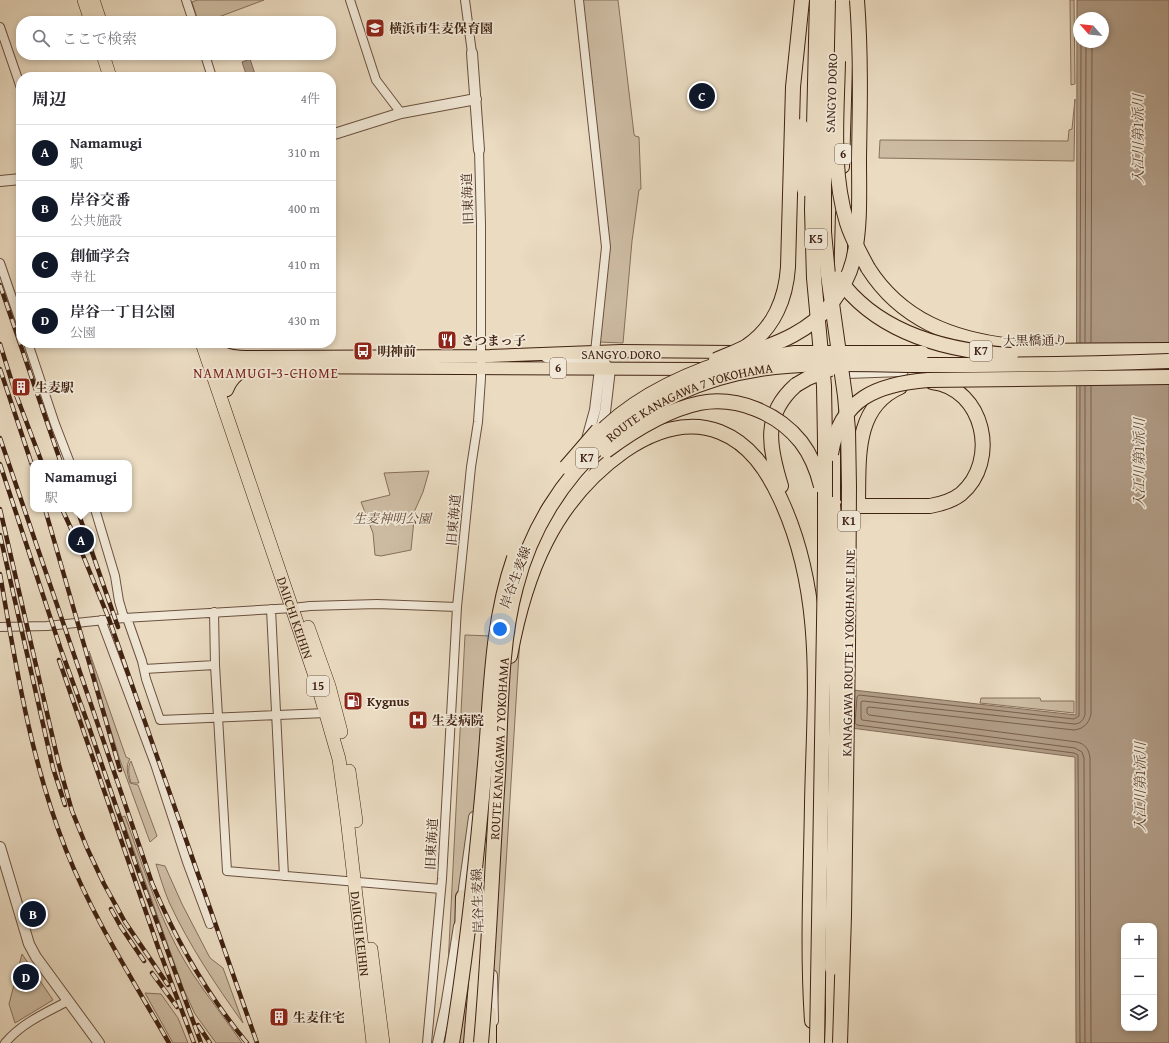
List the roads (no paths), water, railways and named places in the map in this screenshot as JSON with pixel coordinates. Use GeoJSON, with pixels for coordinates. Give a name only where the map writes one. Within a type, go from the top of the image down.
{"type":"FeatureCollection","features":[{"type":"Feature","properties":{"kind":"highway"},"geometry":{"type":"LineString","coordinates":[[84,0],[89,16]]}},
{"type":"Feature","properties":{"kind":"highway"},"geometry":{"type":"LineString","coordinates":[[93,0],[98,16]]}},
{"type":"Feature","properties":{"kind":"highway"},"geometry":{"type":"LineString","coordinates":[[566,468],[599,428],[630,401],[662,381],[747,346],[763,332],[776,313],[785,292],[788,267],[794,87],[802,0]]}},
{"type":"Feature","properties":{"kind":"highway","name":"K5"},"geometry":{"type":"LineString","coordinates":[[806,0],[801,126],[802,169],[805,197],[811,224],[821,250],[835,274],[854,297],[866,308],[894,326],[924,339],[958,348],[994,354],[1011,355],[1169,356]]}},
{"type":"Feature","properties":{"kind":"highway","name":"KANAGAWA ROUTE 1 YOKOHANE LINE"},"geometry":{"type":"LineString","coordinates":[[816,0],[812,210],[814,278],[824,386],[825,424],[825,563],[817,1043]]}},
{"type":"Feature","properties":{"kind":"highway","name":"KANAGAWA ROUTE 1 YOKOHANE LINE"},"geometry":{"type":"LineString","coordinates":[[828,0],[824,232],[828,275],[841,360],[848,430],[849,487],[844,916],[840,1043]]}},
{"type":"Feature","properties":{"kind":"highway"},"geometry":{"type":"LineString","coordinates":[[838,0],[839,34],[837,133],[838,173],[843,209],[847,224],[860,253],[874,277],[886,291],[901,306],[922,320],[948,332],[974,340],[1041,350],[1169,351]]}},
{"type":"Feature","properties":{"kind":"highway"},"geometry":{"type":"LineString","coordinates":[[534,534],[550,502],[569,471],[598,435],[623,412],[648,396],[678,380],[794,335],[819,318],[837,295],[851,265],[857,230],[860,50],[857,0]]}},
{"type":"Feature","properties":{"kind":"highway"},"geometry":{"type":"LineString","coordinates":[[105,60],[108,72]]}},
{"type":"Feature","properties":{"kind":"highway"},"geometry":{"type":"LineString","coordinates":[[114,60],[118,72]]}},
{"type":"Feature","properties":{"kind":"highway","name":"DAIICHI KEIHIN"},"geometry":{"type":"LineString","coordinates":[[208,348],[297,608],[339,759],[347,818],[359,882],[382,1043]]}},
{"type":"Feature","properties":{"kind":"highway","name":"DAIICHI KEIHIN"},"geometry":{"type":"LineString","coordinates":[[209,348],[222,366],[223,391]]}},
{"type":"Feature","properties":{"kind":"highway","name":"ROUTE KANAGAWA 7 YOKOHAMA"},"geometry":{"type":"LineString","coordinates":[[452,1043],[460,990],[485,764],[496,630],[508,578],[521,542],[546,496],[566,468],[602,432],[639,403],[665,388],[699,375],[754,359],[783,354],[812,353],[922,353],[1041,350]]}},
{"type":"Feature","properties":{"kind":"highway"},"geometry":{"type":"LineString","coordinates":[[813,1043],[809,962],[814,647],[811,609],[804,568],[775,469],[771,444],[772,423],[783,400],[792,389],[802,382],[826,370],[870,358],[922,353]]}},
{"type":"Feature","properties":{"kind":"highway","name":"ROUTE KANAGAWA 7 YOKOHAMA"},"geometry":{"type":"LineString","coordinates":[[481,1043],[503,689],[510,616],[520,569],[534,534],[562,487],[584,460],[610,436],[635,417],[664,399],[717,378],[759,369],[800,366],[1072,364],[1169,360]]}},
{"type":"Feature","properties":{"kind":"highway"},"geometry":{"type":"LineString","coordinates":[[832,1043],[837,701],[836,549],[831,478],[831,453],[834,439],[840,424],[849,411],[861,399],[884,387],[910,382],[1169,377]]}},
{"type":"Feature","properties":{"kind":"highway"},"geometry":{"type":"LineString","coordinates":[[845,506],[926,506],[947,502],[961,494],[973,479],[980,463],[983,445],[980,424],[971,406],[954,390],[939,383],[916,382],[900,386],[886,394],[874,407],[865,423],[860,446],[855,587],[848,647]]}},
{"type":"Feature","properties":{"kind":"highway"},"geometry":{"type":"LineString","coordinates":[[496,630],[510,579],[523,549],[546,511],[568,485],[592,462],[622,439],[638,429],[665,415],[685,407],[715,401],[741,404],[769,415],[779,421],[795,435],[808,452],[818,474],[824,500],[829,538],[836,621]]}},
{"type":"Feature","properties":{"kind":"highway"},"geometry":{"type":"LineString","coordinates":[[821,814],[831,720],[833,421]]}},
{"type":"Feature","properties":{"kind":"highway"},"geometry":{"type":"LineString","coordinates":[[498,778],[509,662],[517,621],[529,580],[544,542],[562,512],[584,484],[605,466],[636,444],[653,435],[669,430],[694,427],[723,433],[743,445],[761,464],[779,496],[796,538]]}},
{"type":"Feature","properties":{"kind":"highway","name":"DAIICHI KEIHIN"},"geometry":{"type":"LineString","coordinates":[[297,608],[329,686],[346,753],[354,797],[359,882],[374,1043]]}},
{"type":"Feature","properties":{"kind":"highway"},"geometry":{"type":"LineString","coordinates":[[471,1043],[488,832]]}},
{"type":"Feature","properties":{"kind":"highway"},"geometry":{"type":"LineString","coordinates":[[444,1043],[454,998],[472,885]]}},
{"type":"Feature","properties":{"kind":"highway"},"geometry":{"type":"LineString","coordinates":[[457,1043],[461,991],[463,897]]}},
{"type":"Feature","properties":{"kind":"highway"},"geometry":{"type":"LineString","coordinates":[[489,923],[489,1043]]}},
{"type":"Feature","properties":{"kind":"main road","name":"SANGYO DORO"},"geometry":{"type":"LineString","coordinates":[[481,362],[523,355],[621,351],[700,351],[830,355],[839,307],[847,33],[846,0]]}},
{"type":"Feature","properties":{"kind":"main road","name":"SANGYO DORO"},"geometry":{"type":"LineString","coordinates":[[222,366],[254,362],[481,362],[847,373],[839,307]]}},
{"type":"Feature","properties":{"kind":"main road","name":"SANGYO DORO"},"geometry":{"type":"LineString","coordinates":[[210,348],[222,354],[254,362]]}},
{"type":"Feature","properties":{"kind":"main road"},"geometry":{"type":"LineString","coordinates":[[830,355],[833,421]]}},
{"type":"Feature","properties":{"kind":"main road","name":"SANGYO DORO"},"geometry":{"type":"LineString","coordinates":[[223,391],[233,378],[254,362]]}},
{"type":"Feature","properties":{"kind":"main road"},"geometry":{"type":"LineString","coordinates":[[845,506],[847,373]]}},
{"type":"Feature","properties":{"kind":"street"},"geometry":{"type":"LineString","coordinates":[[186,0],[191,16]]}},
{"type":"Feature","properties":{"kind":"street"},"geometry":{"type":"LineString","coordinates":[[350,0],[376,80],[401,113]]}},
{"type":"Feature","properties":{"kind":"street","name":"旧東海道"},"geometry":{"type":"LineString","coordinates":[[427,1043],[441,889],[457,607],[471,467],[478,422],[481,362],[481,231],[479,150],[472,53],[465,0]]}},
{"type":"Feature","properties":{"kind":"street"},"geometry":{"type":"LineString","coordinates":[[578,0],[606,247],[595,352]]}},
{"type":"Feature","properties":{"kind":"street"},"geometry":{"type":"LineString","coordinates":[[0,27],[16,73]]}},
{"type":"Feature","properties":{"kind":"street"},"geometry":{"type":"LineString","coordinates":[[207,60],[210,72]]}},
{"type":"Feature","properties":{"kind":"street"},"geometry":{"type":"LineString","coordinates":[[336,133],[401,113],[476,99]]}},
{"type":"Feature","properties":{"kind":"street"},"geometry":{"type":"LineString","coordinates":[[0,181],[16,179]]}},
{"type":"Feature","properties":{"kind":"street"},"geometry":{"type":"LineString","coordinates":[[0,263],[16,309]]}},
{"type":"Feature","properties":{"kind":"street"},"geometry":{"type":"LineString","coordinates":[[30,348],[69,460]]}},
{"type":"Feature","properties":{"kind":"street"},"geometry":{"type":"LineString","coordinates":[[523,355],[557,360],[594,360],[605,366],[612,355],[621,351]]}},
{"type":"Feature","properties":{"kind":"street","name":"大黒橋通り"},"geometry":{"type":"LineString","coordinates":[[830,355],[1169,351]]}},
{"type":"Feature","properties":{"kind":"street","name":"大黒橋通り"},"geometry":{"type":"LineString","coordinates":[[847,373],[1074,366],[1169,365]]}},
{"type":"Feature","properties":{"kind":"street","name":"岸谷生麦線"},"geometry":{"type":"LineString","coordinates":[[494,1043],[488,832],[506,665],[515,614],[526,580],[540,547],[582,474],[594,449],[603,424],[603,386],[605,366]]}},
{"type":"Feature","properties":{"kind":"street","name":"岸谷生麦線"},"geometry":{"type":"LineString","coordinates":[[438,1043],[451,976],[495,663],[506,606],[516,576],[531,541],[567,480],[588,435],[603,386]]}},
{"type":"Feature","properties":{"kind":"street"},"geometry":{"type":"LineString","coordinates":[[96,512],[115,576],[119,601],[144,668],[146,679],[160,720],[326,712]]}},
{"type":"Feature","properties":{"kind":"street"},"geometry":{"type":"LineString","coordinates":[[0,627],[47,626],[126,618],[310,606],[377,604],[457,607]]}},
{"type":"Feature","properties":{"kind":"street"},"geometry":{"type":"LineString","coordinates":[[272,609],[284,876]]}},
{"type":"Feature","properties":{"kind":"street"},"geometry":{"type":"LineString","coordinates":[[214,612],[215,665],[227,871],[441,889]]}},
{"type":"Feature","properties":{"kind":"street"},"geometry":{"type":"LineString","coordinates":[[101,620],[155,764],[180,842],[210,924]]}},
{"type":"Feature","properties":{"kind":"street"},"geometry":{"type":"LineString","coordinates":[[144,668],[215,665]]}},
{"type":"Feature","properties":{"kind":"street"},"geometry":{"type":"LineString","coordinates":[[0,847],[29,944],[36,957],[99,1043]]}},
{"type":"Feature","properties":{"kind":"street"},"geometry":{"type":"LineString","coordinates":[[5,1043],[13,1033],[28,1022],[68,1001]]}},
{"type":"Feature","properties":{"kind":"water","name":"入江川第1派川"},"geometry":{"type":"Polygon","coordinates":[[[1077,0],[1169,0],[1169,1043],[1076,1043],[1075,757],[851,728],[853,690],[1076,715],[1077,48],[1109,48],[1109,12],[1077,12],[1077,0]]]}},
{"type":"Feature","properties":{"kind":"water"},"geometry":{"type":"Polygon","coordinates":[[[250,60],[254,72],[245,72],[242,62],[250,60]]]}},
{"type":"Feature","properties":{"kind":"railway"},"geometry":{"type":"LineString","coordinates":[[0,285],[16,332]]}},
{"type":"Feature","properties":{"kind":"railway"},"geometry":{"type":"LineString","coordinates":[[0,344],[15,392],[41,460]]}},
{"type":"Feature","properties":{"kind":"railway"},"geometry":{"type":"LineString","coordinates":[[22,348],[60,460]]}},
{"type":"Feature","properties":{"kind":"railway"},"geometry":{"type":"LineString","coordinates":[[0,369],[30,460]]}},
{"type":"Feature","properties":{"kind":"railway"},"geometry":{"type":"LineString","coordinates":[[0,438],[152,883],[182,947],[218,1005],[247,1043]]}},
{"type":"Feature","properties":{"kind":"railway"},"geometry":{"type":"LineString","coordinates":[[0,464],[60,647],[135,862],[201,1043]]}},
{"type":"Feature","properties":{"kind":"railway"},"geometry":{"type":"LineString","coordinates":[[0,509],[59,765],[72,811],[104,884],[125,922],[168,985]]}},
{"type":"Feature","properties":{"kind":"railway"},"geometry":{"type":"LineString","coordinates":[[46,512],[120,770]]}},
{"type":"Feature","properties":{"kind":"railway"},"geometry":{"type":"LineString","coordinates":[[63,512],[109,619],[257,1043]]}},
{"type":"Feature","properties":{"kind":"railway"},"geometry":{"type":"LineString","coordinates":[[78,512],[118,627]]}},
{"type":"Feature","properties":{"kind":"railway"},"geometry":{"type":"LineString","coordinates":[[0,535],[53,768],[65,805]]}},
{"type":"Feature","properties":{"kind":"railway"},"geometry":{"type":"LineString","coordinates":[[0,574],[26,714],[43,783],[54,817],[66,850],[88,900],[169,1043]]}},
{"type":"Feature","properties":{"kind":"railway"},"geometry":{"type":"LineString","coordinates":[[59,660],[158,947],[194,1043]]}},
{"type":"Feature","properties":{"kind":"railway"},"geometry":{"type":"LineString","coordinates":[[111,909],[121,927],[144,961]]}},
{"type":"Feature","properties":{"kind":"railway"},"geometry":{"type":"LineString","coordinates":[[152,973],[177,1007]]}},
{"type":"Feature","properties":{"kind":"railway"},"geometry":{"type":"LineString","coordinates":[[198,1025],[210,1043]]}},
{"type":"Feature","properties":{"kind":"place","name":"横浜市生麦保育園"},"geometry":{"type":"Point","coordinates":[375,28]}},
{"type":"Feature","properties":{"kind":"place","name":"創価学会"},"geometry":{"type":"Point","coordinates":[702,96]}},
{"type":"Feature","properties":{"kind":"place","name":"さつまっ子"},"geometry":{"type":"Point","coordinates":[447,340]}},
{"type":"Feature","properties":{"kind":"place","name":"明神前"},"geometry":{"type":"Point","coordinates":[363,351]}},
{"type":"Feature","properties":{"kind":"place","name":"生麦駅"},"geometry":{"type":"Point","coordinates":[21,387]}},
{"type":"Feature","properties":{"kind":"place","name":"Namamugi"},"geometry":{"type":"Point","coordinates":[81,540]}},
{"type":"Feature","properties":{"kind":"place","name":"Kygnus"},"geometry":{"type":"Point","coordinates":[353,701]}},
{"type":"Feature","properties":{"kind":"place","name":"生麦病院"},"geometry":{"type":"Point","coordinates":[418,720]}},
{"type":"Feature","properties":{"kind":"place","name":"岸谷交番"},"geometry":{"type":"Point","coordinates":[33,914]}},
{"type":"Feature","properties":{"kind":"place","name":"岸谷一丁目公園"},"geometry":{"type":"Point","coordinates":[26,977]}},
{"type":"Feature","properties":{"kind":"place","name":"生麦住宅"},"geometry":{"type":"Point","coordinates":[279,1017]}},
{"type":"Feature","properties":{"kind":"district","name":"NAMAMUGI 3-CHOME"},"geometry":{"type":"Point","coordinates":[266,373]}},
{"type":"Feature","properties":{"kind":"park label","name":"生麦神明公園"},"geometry":{"type":"Point","coordinates":[392,518]}}]}
